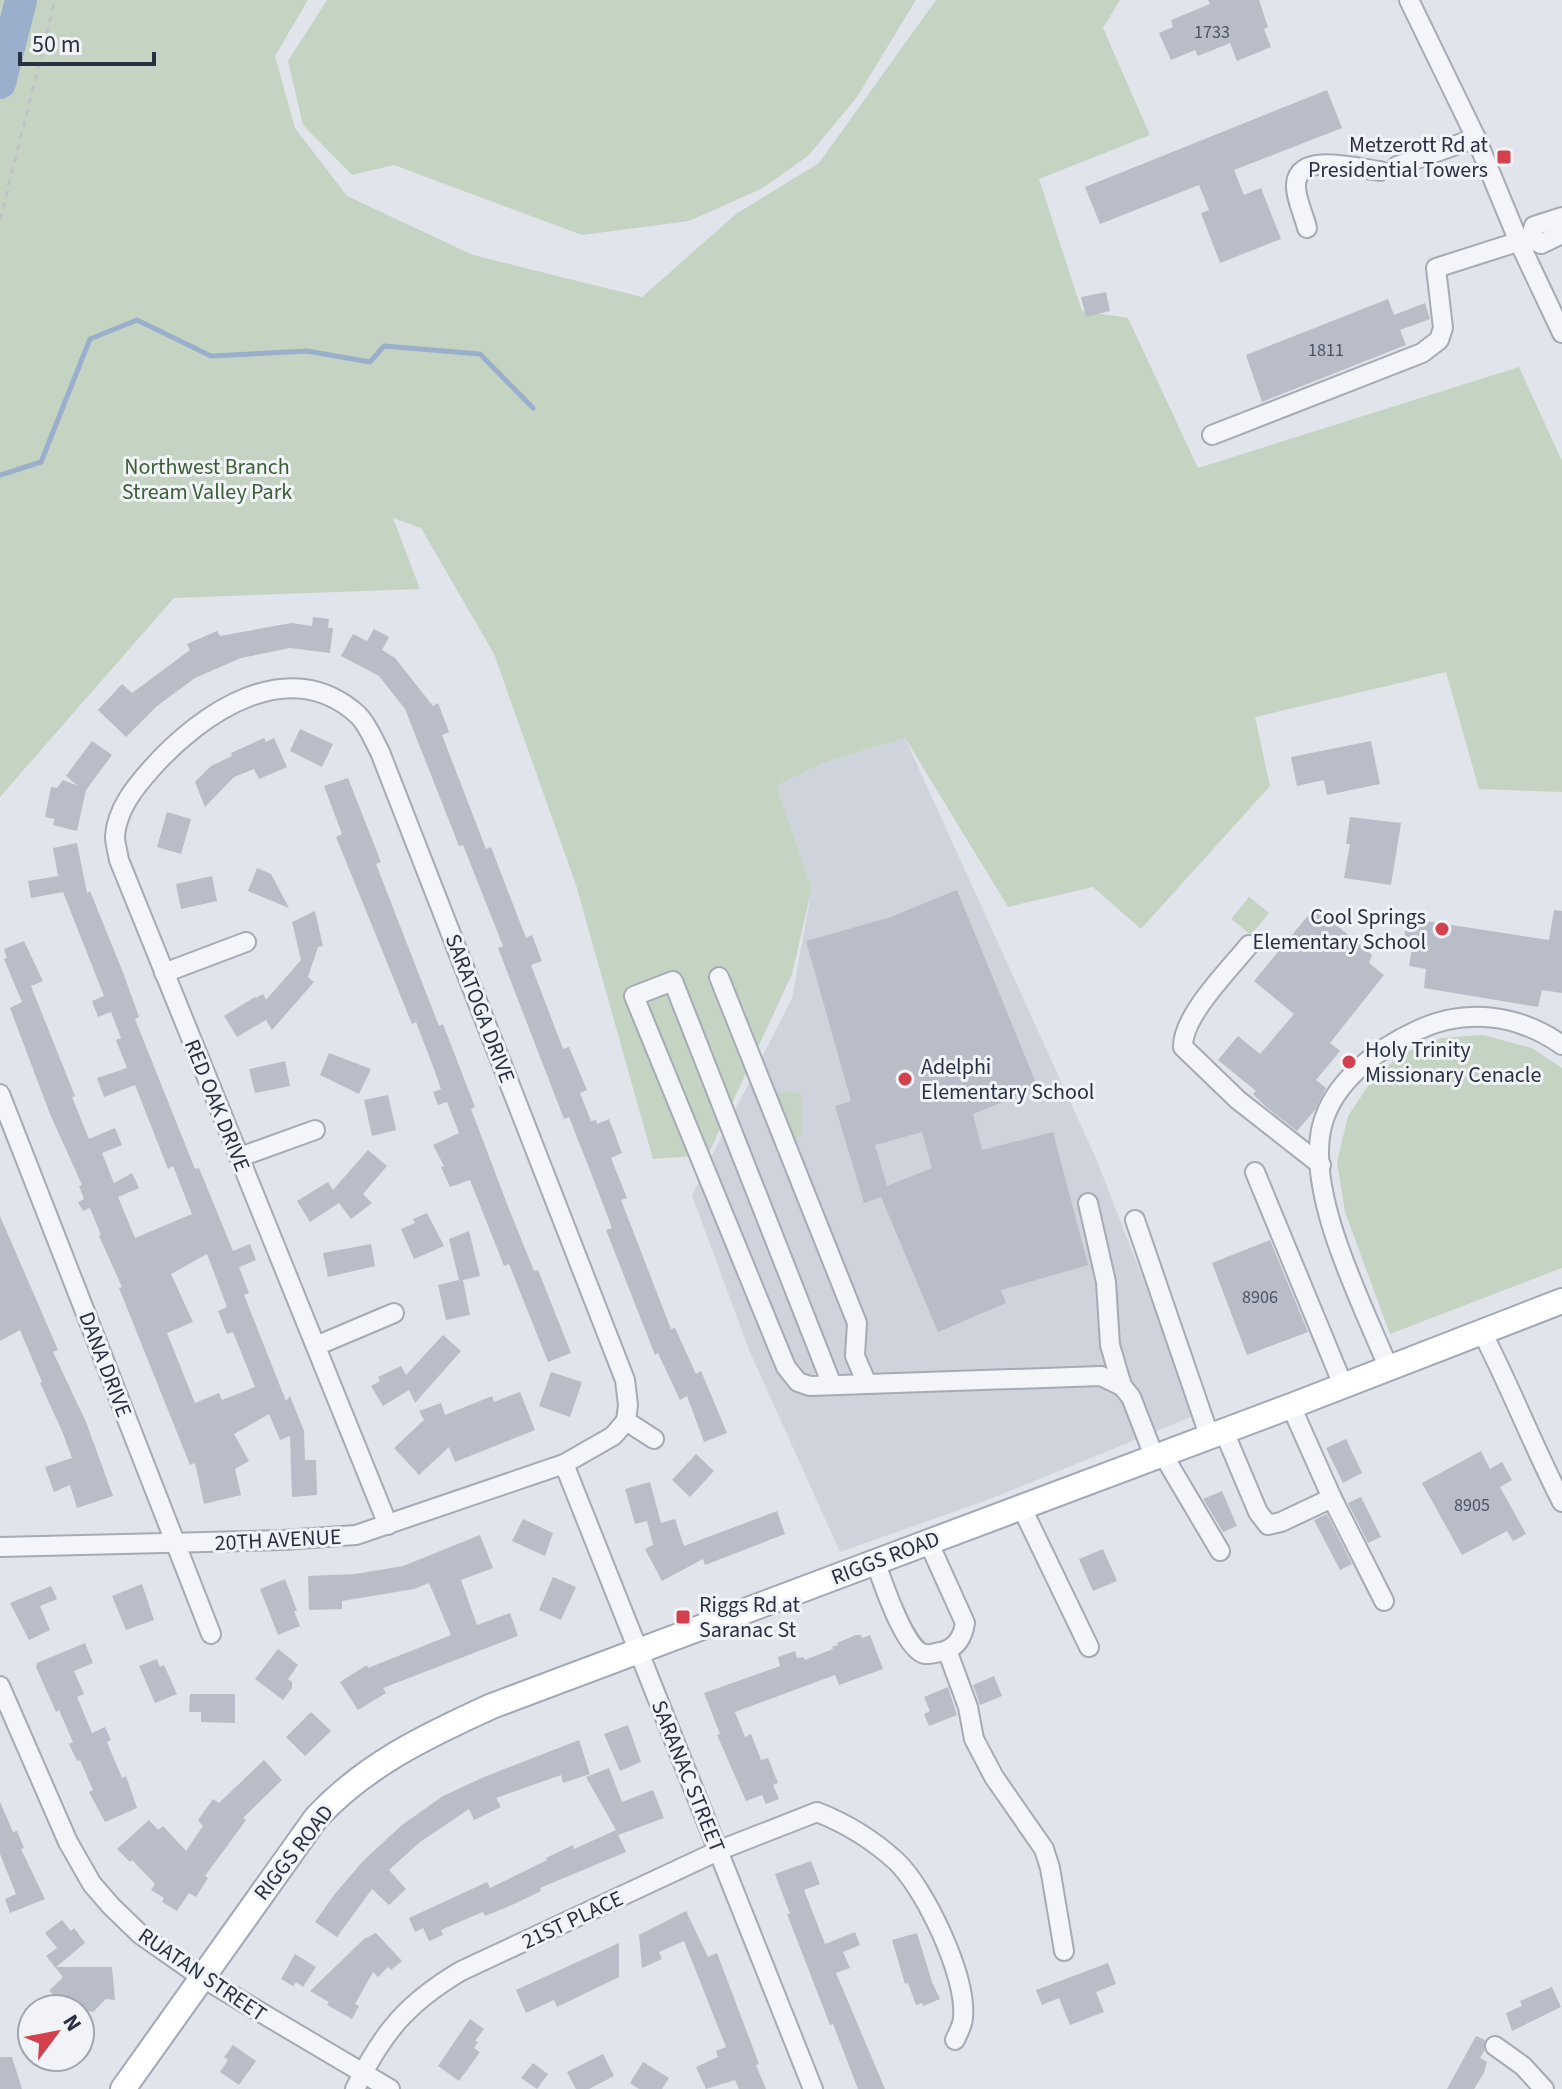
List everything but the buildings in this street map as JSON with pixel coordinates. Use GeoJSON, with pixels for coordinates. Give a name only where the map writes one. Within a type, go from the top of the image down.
{"type":"FeatureCollection","features":[{"type":"Feature","properties":{"kind":"main road","name":"RIGGS ROAD"},"geometry":{"type":"LineString","coordinates":[[123,2089],[316,1818],[342,1792],[383,1760],[428,1735],[492,1706],[1482,1332],[1560,1306]]}},
{"type":"Feature","properties":{"kind":"street"},"geometry":{"type":"LineString","coordinates":[[1409,0],[1525,240],[1562,333]]}},
{"type":"Feature","properties":{"kind":"street"},"geometry":{"type":"LineString","coordinates":[[1307,228],[1296,187],[1301,172],[1307,166],[1319,163],[1389,168],[1476,138]]}},
{"type":"Feature","properties":{"kind":"street"},"geometry":{"type":"LineString","coordinates":[[1525,240],[1534,226],[1562,217]]}},
{"type":"Feature","properties":{"kind":"street"},"geometry":{"type":"LineString","coordinates":[[1212,435],[1422,353],[1439,340],[1443,328],[1436,268],[1525,240],[1541,244],[1562,234]]}},
{"type":"Feature","properties":{"kind":"street","name":"SARATOGA DRIVE"},"geometry":{"type":"LineString","coordinates":[[215,712],[252,694],[278,689],[300,690],[341,703],[367,727],[625,1380],[626,1421]]}},
{"type":"Feature","properties":{"kind":"street","name":"RED OAK DRIVE"},"geometry":{"type":"LineString","coordinates":[[215,712],[183,735],[126,801],[115,839],[119,860],[388,1525]]}},
{"type":"Feature","properties":{"kind":"street"},"geometry":{"type":"LineString","coordinates":[[164,973],[246,942]]}},
{"type":"Feature","properties":{"kind":"street"},"geometry":{"type":"LineString","coordinates":[[1249,945],[1206,999],[1183,1035],[1183,1047],[1238,1100],[1321,1165]]}},
{"type":"Feature","properties":{"kind":"street"},"geometry":{"type":"LineString","coordinates":[[719,977],[857,1323],[855,1356],[867,1384]]}},
{"type":"Feature","properties":{"kind":"street"},"geometry":{"type":"LineString","coordinates":[[832,1385],[673,981],[634,996],[786,1367],[798,1382],[810,1386],[1101,1376],[1122,1386]]}},
{"type":"Feature","properties":{"kind":"street"},"geometry":{"type":"LineString","coordinates":[[1389,1369],[1333,1230],[1321,1185],[1322,1127],[1332,1103],[1361,1065],[1400,1038],[1440,1021],[1497,1017],[1530,1027],[1562,1045]]}},
{"type":"Feature","properties":{"kind":"street","name":"DANA DRIVE"},"geometry":{"type":"LineString","coordinates":[[0,1094],[211,1634]]}},
{"type":"Feature","properties":{"kind":"street"},"geometry":{"type":"LineString","coordinates":[[240,1157],[315,1130]]}},
{"type":"Feature","properties":{"kind":"street"},"geometry":{"type":"LineString","coordinates":[[1255,1172],[1343,1385]]}},
{"type":"Feature","properties":{"kind":"street"},"geometry":{"type":"LineString","coordinates":[[1088,1203],[1106,1282],[1110,1345],[1122,1386],[1131,1397],[1158,1454],[1220,1551]]}},
{"type":"Feature","properties":{"kind":"street"},"geometry":{"type":"LineString","coordinates":[[1135,1220],[1216,1432],[1258,1512],[1268,1525],[1332,1498]]}},
{"type":"Feature","properties":{"kind":"street"},"geometry":{"type":"LineString","coordinates":[[316,1346],[394,1313]]}},
{"type":"Feature","properties":{"kind":"street"},"geometry":{"type":"LineString","coordinates":[[1482,1332],[1562,1502]]}},
{"type":"Feature","properties":{"kind":"street"},"geometry":{"type":"LineString","coordinates":[[1291,1406],[1332,1498],[1384,1601]]}},
{"type":"Feature","properties":{"kind":"street"},"geometry":{"type":"LineString","coordinates":[[626,1421],[654,1439]]}},
{"type":"Feature","properties":{"kind":"street","name":"20TH AVENUE"},"geometry":{"type":"LineString","coordinates":[[0,1547],[356,1535],[564,1464],[613,1436],[626,1421]]}},
{"type":"Feature","properties":{"kind":"street","name":"SARANAC STREET"},"geometry":{"type":"LineString","coordinates":[[564,1464],[813,2089]]}},
{"type":"Feature","properties":{"kind":"street"},"geometry":{"type":"LineString","coordinates":[[1021,1506],[1089,1647]]}},
{"type":"Feature","properties":{"kind":"street"},"geometry":{"type":"LineString","coordinates":[[875,1561],[914,1649],[925,1654],[947,1650],[963,1637],[965,1623],[928,1541]]}},
{"type":"Feature","properties":{"kind":"street"},"geometry":{"type":"LineString","coordinates":[[947,1650],[968,1707],[974,1739],[994,1777],[1044,1849],[1064,1951]]}},
{"type":"Feature","properties":{"kind":"street","name":"RUATAN STREET"},"geometry":{"type":"LineString","coordinates":[[0,1686],[54,1814],[92,1884],[141,1935],[358,2081],[390,2089]]}},
{"type":"Feature","properties":{"kind":"street","name":"21ST PLACE"},"geometry":{"type":"LineString","coordinates":[[358,2081],[402,2014],[439,1983],[720,1850],[817,1812],[865,1838],[896,1861],[919,1889],[961,1986],[963,2019],[955,2040]]}},
{"type":"Feature","properties":{"kind":"street"},"geometry":{"type":"LineString","coordinates":[[1495,2046],[1523,2066],[1544,2089]]}},
{"type":"Feature","properties":{"kind":"path"},"geometry":{"type":"LineString","coordinates":[[0,220],[55,0]]}},
{"type":"Feature","properties":{"kind":"shaded area","name":"Adelphi Elementary School"},"geometry":{"type":"Polygon","coordinates":[[[905,738],[1097,1161],[1196,1415],[990,1499],[840,1552],[749,1350],[692,1195],[792,998],[812,888],[776,786],[826,762],[905,738]]]}},
{"type":"Feature","properties":{"kind":"green space","name":"Northwest Branch Stream Valley Park"},"geometry":{"type":"Polygon","coordinates":[[[0,0],[308,0],[275,56],[295,128],[347,196],[473,255],[642,297],[736,214],[819,163],[936,0],[1120,0],[1103,28],[1150,135],[1039,179],[1082,311],[1128,318],[1198,468],[1519,367],[1562,461],[1562,792],[1479,789],[1446,672],[1255,717],[1270,786],[1141,929],[1093,887],[1008,907],[905,738],[826,762],[776,786],[812,888],[792,974],[708,1155],[653,1159],[576,885],[494,654],[421,528],[393,518],[420,589],[174,598],[0,797],[0,0]]]}},
{"type":"Feature","properties":{"kind":"green space"},"geometry":{"type":"Polygon","coordinates":[[[327,0],[916,0],[857,97],[809,155],[763,188],[689,221],[582,235],[394,165],[352,175],[303,125],[288,61],[327,0]]]}},
{"type":"Feature","properties":{"kind":"green space"},"geometry":{"type":"Polygon","coordinates":[[[1249,897],[1269,913],[1251,935],[1231,919],[1249,897]]]}},
{"type":"Feature","properties":{"kind":"green space"},"geometry":{"type":"Polygon","coordinates":[[[1483,1035],[1532,1048],[1562,1068],[1562,1268],[1390,1334],[1345,1212],[1337,1162],[1348,1116],[1374,1077],[1404,1053],[1441,1038],[1483,1035]]]}},
{"type":"Feature","properties":{"kind":"green space"},"geometry":{"type":"Polygon","coordinates":[[[789,1091],[802,1095],[801,1136],[785,1141],[773,1095],[789,1091]]]}},
{"type":"Feature","properties":{"kind":"waterway"},"geometry":{"type":"LineString","coordinates":[[0,83],[21,0]]}},
{"type":"Feature","properties":{"kind":"waterway"},"geometry":{"type":"LineString","coordinates":[[0,475],[41,462],[90,339],[137,320],[211,356],[307,351],[370,362],[384,346],[480,354],[533,408]]}},
{"type":"Feature","properties":{"kind":"place","name":"Metzerott Rd at Presidential Towers"},"geometry":{"type":"Point","coordinates":[1504,157]}},
{"type":"Feature","properties":{"kind":"place","name":"Cool Springs Elementary School"},"geometry":{"type":"Point","coordinates":[1442,929]}},
{"type":"Feature","properties":{"kind":"place","name":"Holy Trinity Missionary Cenacle"},"geometry":{"type":"Point","coordinates":[1349,1062]}},
{"type":"Feature","properties":{"kind":"place","name":"Adelphi Elementary School"},"geometry":{"type":"Point","coordinates":[905,1079]}},
{"type":"Feature","properties":{"kind":"place","name":"Riggs Rd at Saranac St"},"geometry":{"type":"Point","coordinates":[683,1617]}}]}
